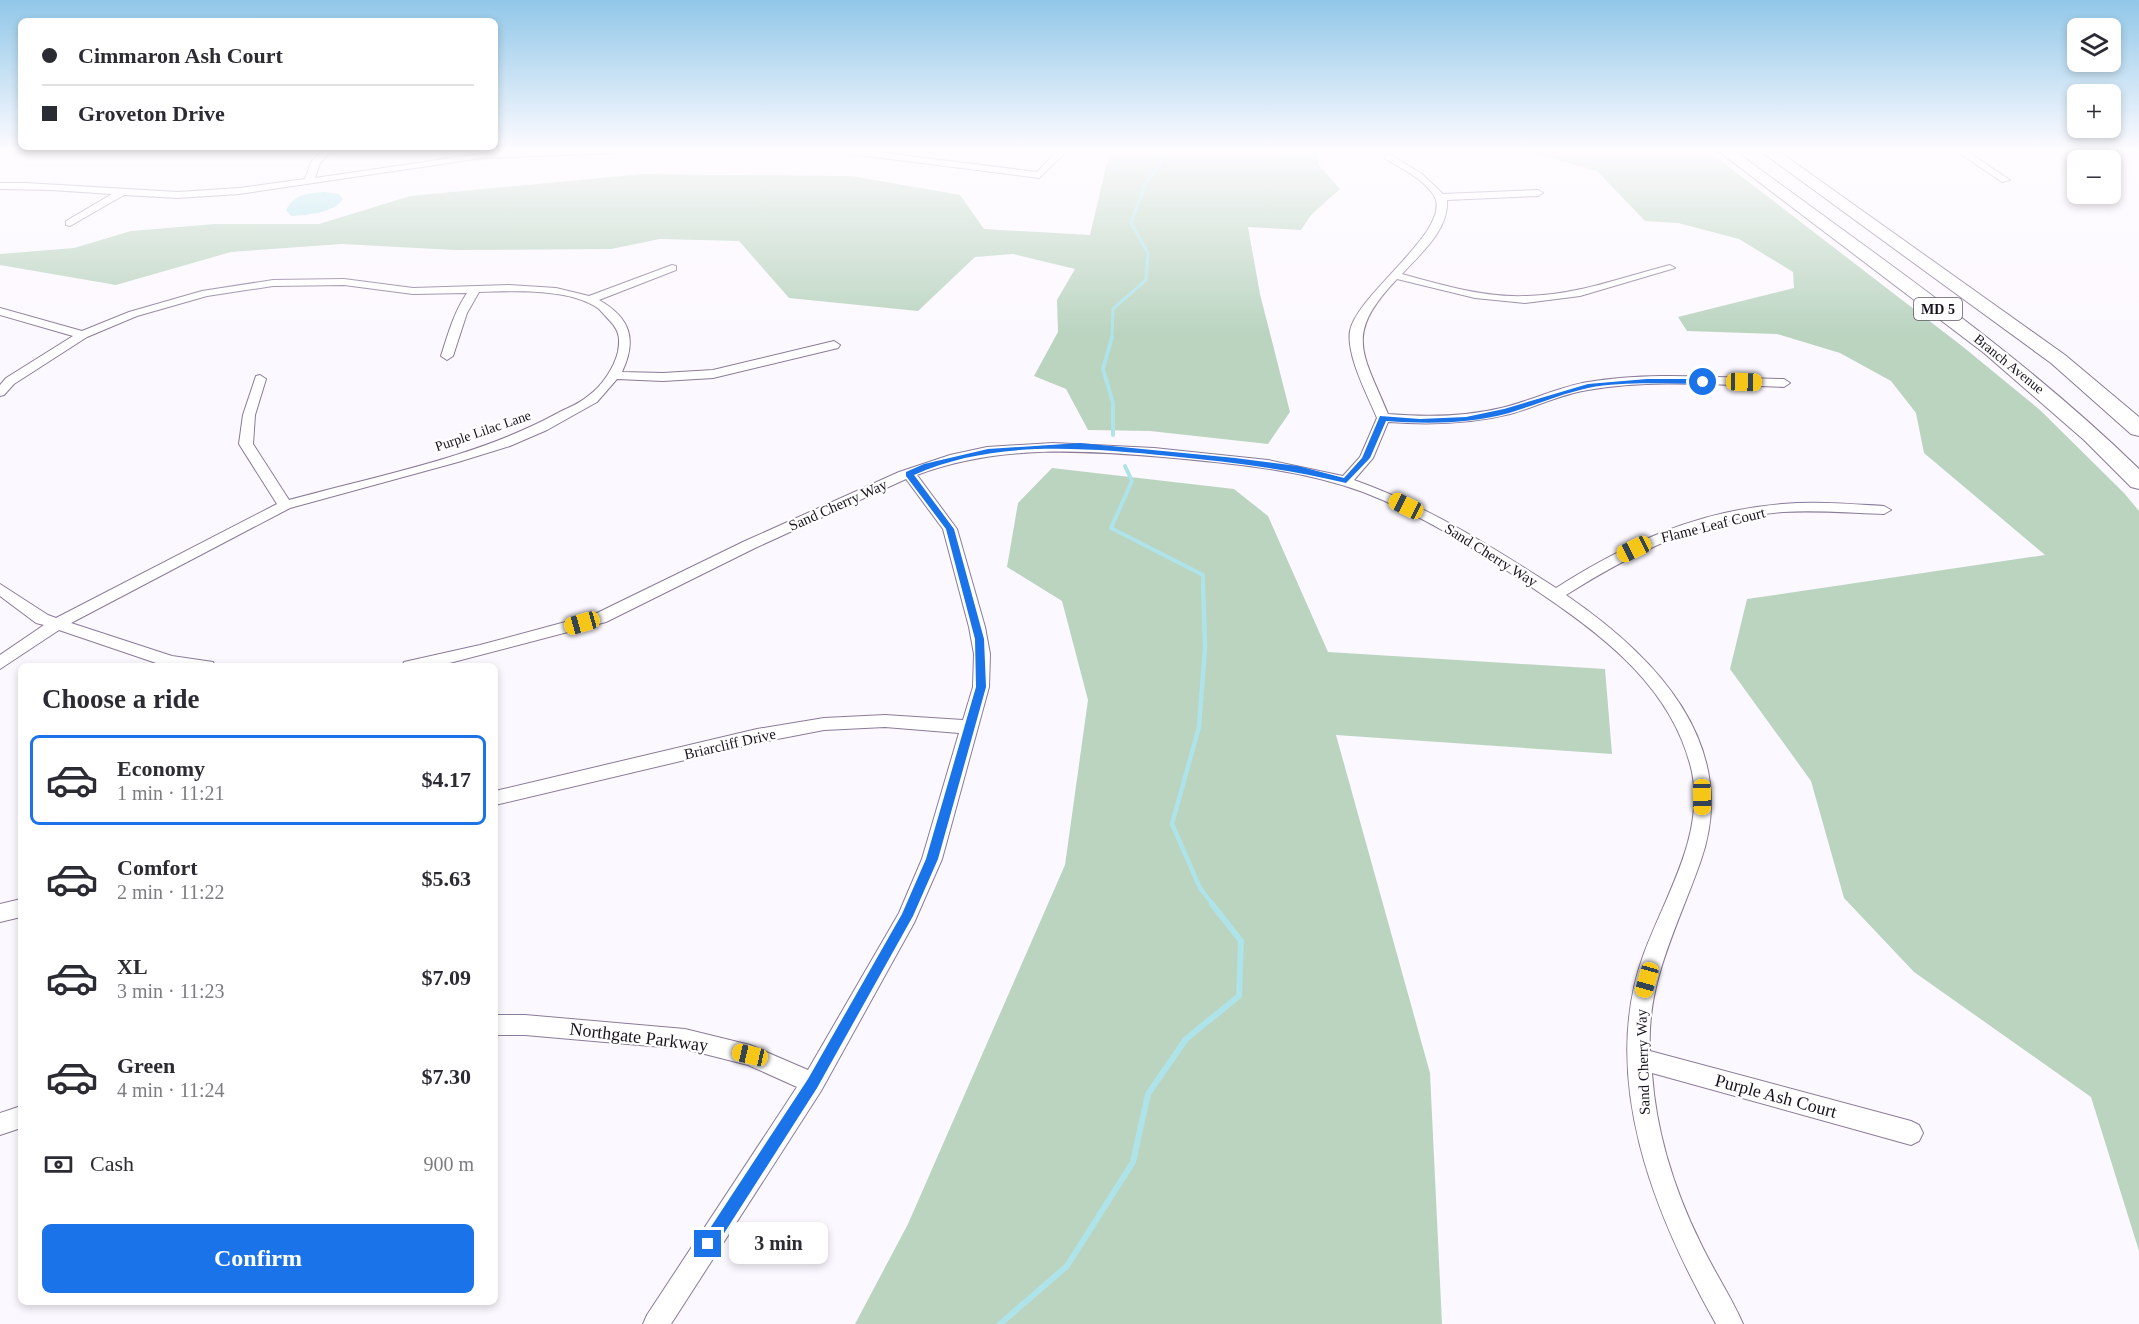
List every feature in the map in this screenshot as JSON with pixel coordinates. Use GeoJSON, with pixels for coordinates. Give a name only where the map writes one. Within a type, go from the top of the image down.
{"type":"FeatureCollection","features":[{"type":"Feature","properties":{"kind":"highway","name":"Branch Avenue"},"geometry":{"type":"LineString","coordinates":[[1806,212],[1989,346],[2084,426],[2139,482]]}},
{"type":"Feature","properties":{"kind":"highway","name":"MD 5"},"geometry":{"type":"LineString","coordinates":[[1853,212],[2058,359],[2139,429]]}},
{"type":"Feature","properties":{"kind":"street"},"geometry":{"type":"LineString","coordinates":[[70,223],[90,212]]}},
{"type":"Feature","properties":{"kind":"street"},"geometry":{"type":"LineString","coordinates":[[1346,481],[1366,458],[1383,418],[1356,344],[1356,328],[1369,304],[1434,232],[1444,212]]}},
{"type":"Feature","properties":{"kind":"street"},"geometry":{"type":"LineString","coordinates":[[590,300],[672,268]]}},
{"type":"Feature","properties":{"kind":"street"},"geometry":{"type":"LineString","coordinates":[[1394,275],[1470,293],[1524,300],[1582,292],[1670,268]]}},
{"type":"Feature","properties":{"kind":"street","name":"Purple Lilac Lane"},"geometry":{"type":"LineString","coordinates":[[0,663],[57,624],[285,505],[505,443],[542,427],[593,399],[614,375],[622,358],[626,339],[621,326],[603,307],[590,300],[556,291],[532,288],[413,291],[344,282],[310,281],[238,287],[174,301],[133,314],[83,335]]}},
{"type":"Feature","properties":{"kind":"street"},"geometry":{"type":"LineString","coordinates":[[447,356],[458,320],[467,300],[475,290]]}},
{"type":"Feature","properties":{"kind":"street"},"geometry":{"type":"LineString","coordinates":[[0,310],[83,335]]}},
{"type":"Feature","properties":{"kind":"street"},"geometry":{"type":"LineString","coordinates":[[0,392],[10,381],[83,335]]}},
{"type":"Feature","properties":{"kind":"street"},"geometry":{"type":"LineString","coordinates":[[614,375],[713,374],[834,345]]}},
{"type":"Feature","properties":{"kind":"street"},"geometry":{"type":"LineString","coordinates":[[260,379],[249,415],[246,444],[285,505]]}},
{"type":"Feature","properties":{"kind":"street"},"geometry":{"type":"LineString","coordinates":[[1383,418],[1420,421],[1466,419],[1505,411],[1588,386],[1647,382],[1784,383]]}},
{"type":"Feature","properties":{"kind":"street","name":"Sand Cherry Way"},"geometry":{"type":"LineString","coordinates":[[425,663],[476,653],[603,617],[738,549],[927,466],[988,452],[1080,446],[1235,460],[1298,469],[1346,481],[1385,496],[1466,536],[1556,595],[1627,647],[1653,675],[1676,708],[1691,744],[1702,779],[1703,816],[1693,859],[1660,937],[1641,1002],[1640,1059],[1645,1120],[1661,1177],[1708,1286],[1730,1324]]}},
{"type":"Feature","properties":{"kind":"street"},"geometry":{"type":"LineString","coordinates":[[656,1324],[813,1083],[907,916],[932,859],[981,687],[982,654],[977,627],[950,529],[909,474]]}},
{"type":"Feature","properties":{"kind":"street","name":"Flame Leaf Court"},"geometry":{"type":"LineString","coordinates":[[1556,595],[1617,557],[1650,541],[1752,512],[1783,508],[1884,510]]}},
{"type":"Feature","properties":{"kind":"street"},"geometry":{"type":"LineString","coordinates":[[0,588],[42,619],[180,663]]}},
{"type":"Feature","properties":{"kind":"street","name":"Briarcliff Drive"},"geometry":{"type":"LineString","coordinates":[[498,797],[757,736],[824,724],[885,721],[969,727]]}},
{"type":"Feature","properties":{"kind":"street"},"geometry":{"type":"LineString","coordinates":[[0,913],[18,909]]}},
{"type":"Feature","properties":{"kind":"street","name":"Northgate Parkway"},"geometry":{"type":"LineString","coordinates":[[498,1025],[685,1039],[750,1055],[813,1083]]}},
{"type":"Feature","properties":{"kind":"street","name":"Purple Ash Court"},"geometry":{"type":"LineString","coordinates":[[1640,1059],[1911,1132]]}},
{"type":"Feature","properties":{"kind":"street"},"geometry":{"type":"LineString","coordinates":[[0,1124],[18,1118]]}},
{"type":"Feature","properties":{"kind":"green space"},"geometry":{"type":"Polygon","coordinates":[[[359,212],[972,212],[984,229],[1090,235],[1095,212],[1315,212],[1301,230],[1248,227],[1260,294],[1290,412],[1268,444],[1150,431],[1088,430],[1066,389],[1034,376],[1058,332],[1057,300],[1075,269],[1013,254],[975,257],[918,311],[789,298],[739,241],[660,239],[611,249],[454,250],[342,244],[231,252],[116,285],[0,265],[0,254],[74,248],[131,231],[215,224],[319,224],[359,212]]]}},
{"type":"Feature","properties":{"kind":"green space"},"geometry":{"type":"Polygon","coordinates":[[[1636,212],[1787,212],[1962,346],[2040,410],[2124,493],[2139,511],[2139,1251],[2091,1097],[1914,972],[1844,898],[1811,781],[1730,669],[1747,599],[2045,555],[1924,453],[1916,413],[1891,381],[1840,353],[1777,334],[1687,331],[1678,317],[1794,288],[1793,272],[1739,239],[1678,223],[1645,221],[1636,212]]]}},
{"type":"Feature","properties":{"kind":"green space"},"geometry":{"type":"Polygon","coordinates":[[[1052,468],[1234,489],[1268,516],[1328,652],[1605,669],[1612,754],[1336,735],[1430,1073],[1442,1324],[855,1324],[908,1224],[1065,865],[1088,700],[1062,601],[1007,567],[1018,503],[1052,468]]]}},
{"type":"Feature","properties":{"kind":"water"},"geometry":{"type":"Polygon","coordinates":[[[287,212],[320,212],[312,214],[291,216],[287,212]]]}},
{"type":"Feature","properties":{"kind":"waterway"},"geometry":{"type":"LineString","coordinates":[[1112,339],[1113,309],[1146,280],[1148,253],[1131,223],[1135,212]]}},
{"type":"Feature","properties":{"kind":"waterway"},"geometry":{"type":"LineString","coordinates":[[1112,337],[1103,369],[1113,403],[1113,435]]}},
{"type":"Feature","properties":{"kind":"waterway"},"geometry":{"type":"LineString","coordinates":[[1125,466],[1132,481],[1111,528],[1203,575],[1203,583]]}},
{"type":"Feature","properties":{"kind":"waterway"},"geometry":{"type":"LineString","coordinates":[[1203,583],[1205,648],[1199,727],[1172,824],[1200,888],[1213,905]]}},
{"type":"Feature","properties":{"kind":"waterway"},"geometry":{"type":"LineString","coordinates":[[1000,1324],[1067,1266],[1133,1162],[1148,1094],[1186,1039],[1239,996],[1241,941],[1212,904]]}},
{"type":"Feature","properties":{"kind":"route"},"geometry":{"type":"LineString","coordinates":[[708,1244],[813,1083],[907,916],[932,859],[981,687],[980,639],[950,529],[909,474],[927,466],[988,452],[1080,446],[1235,460],[1298,469],[1346,481],[1366,458],[1383,418],[1420,421],[1466,419],[1505,411],[1588,386],[1647,382],[1703,382]]}}]}
